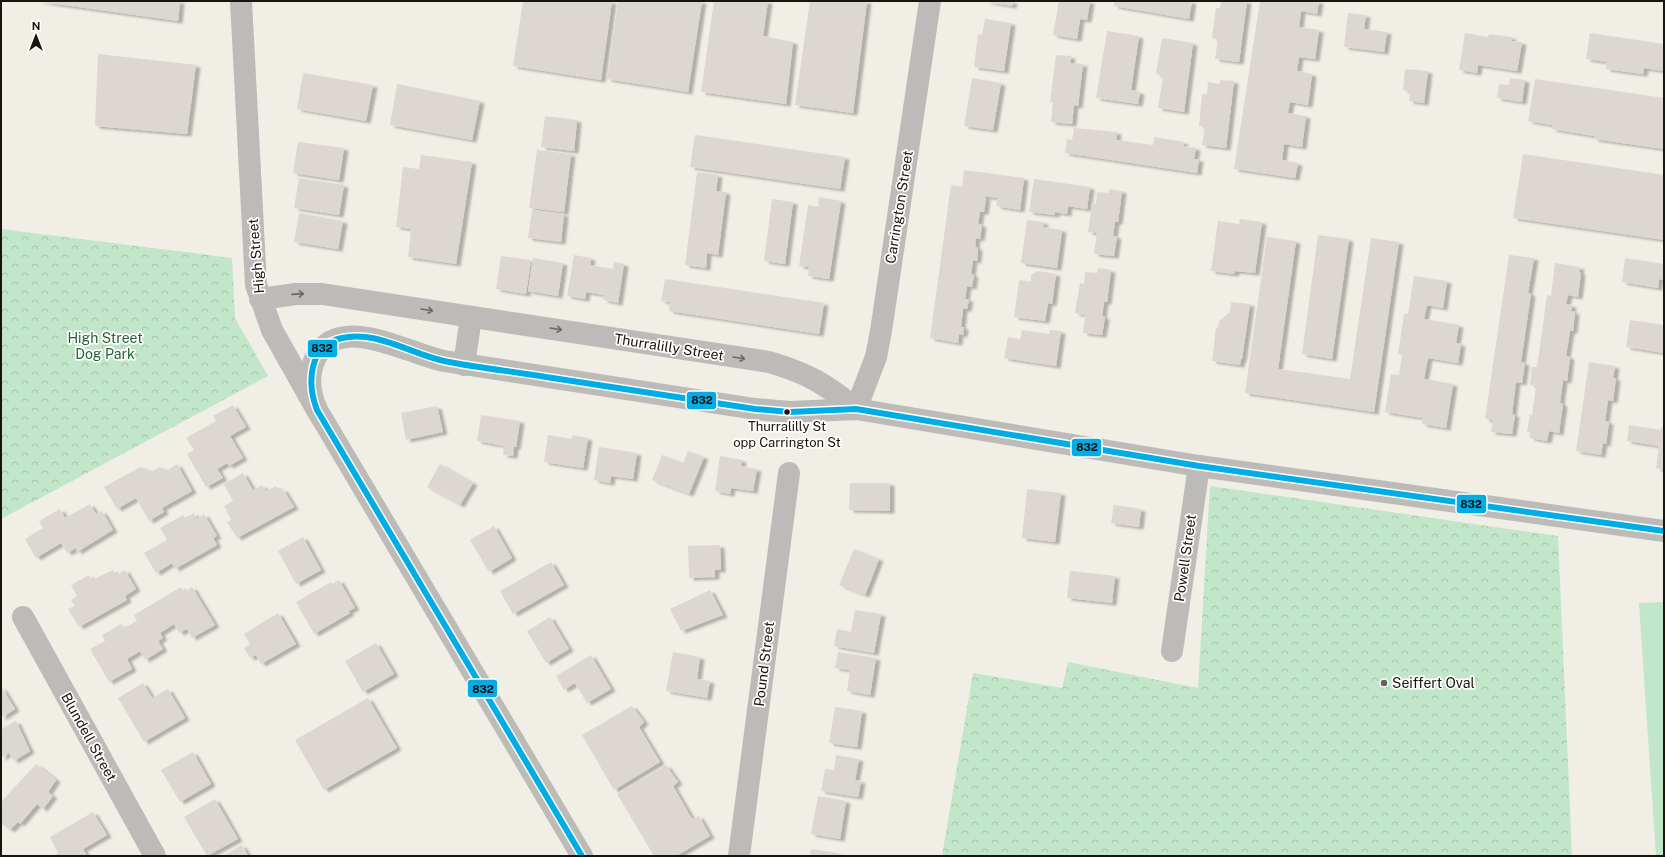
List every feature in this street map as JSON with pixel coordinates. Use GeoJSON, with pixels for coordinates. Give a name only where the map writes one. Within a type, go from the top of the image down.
{"type":"FeatureCollection","features":[{"type":"Feature","properties":{"kind":"street","name":"High Street"},"geometry":{"type":"LineString","coordinates":[[241,1],[254,260],[256,285],[260,299],[279,345],[582,856]]}},
{"type":"Feature","properties":{"kind":"street","name":"Carrington Street"},"geometry":{"type":"LineString","coordinates":[[856,409],[876,357],[881,332],[930,1]]}},
{"type":"Feature","properties":{"kind":"street","name":"Thurralilly Street"},"geometry":{"type":"LineString","coordinates":[[260,299],[314,293],[769,362],[801,372],[818,380],[856,409]]}},
{"type":"Feature","properties":{"kind":"street"},"geometry":{"type":"LineString","coordinates":[[464,364],[471,316]]}},
{"type":"Feature","properties":{"kind":"street","name":"Thurralilly Street"},"geometry":{"type":"LineString","coordinates":[[317,410],[311,388],[313,364],[323,347],[333,340],[347,336],[367,337],[386,342],[431,359],[771,411],[790,412],[856,409],[1199,466],[1664,532]]}},
{"type":"Feature","properties":{"kind":"street","name":"Powell Street"},"geometry":{"type":"LineString","coordinates":[[1172,651],[1199,466]]}},
{"type":"Feature","properties":{"kind":"street","name":"Pound Street"},"geometry":{"type":"LineString","coordinates":[[739,856],[789,473]]}},
{"type":"Feature","properties":{"kind":"street","name":"Blundell Street"},"geometry":{"type":"LineString","coordinates":[[23,617],[155,856]]}},
{"type":"Feature","properties":{"kind":"green space","name":"High Street Dog Park"},"geometry":{"type":"Polygon","coordinates":[[[1,229],[232,258],[235,318],[268,376],[1,519],[1,229]]]}},
{"type":"Feature","properties":{"kind":"green space"},"geometry":{"type":"Polygon","coordinates":[[[1210,486],[1558,536],[1572,856],[942,856],[973,673],[1062,688],[1068,662],[1198,688],[1210,486]]]}},
{"type":"Feature","properties":{"kind":"green space"},"geometry":{"type":"Polygon","coordinates":[[[1664,602],[1664,856],[1656,856],[1639,603],[1664,602]]]}},
{"type":"Feature","properties":{"kind":"building"},"geometry":{"type":"Polygon","coordinates":[[[36,1],[180,1],[178,21],[36,1]]]}},
{"type":"Feature","properties":{"kind":"building"},"geometry":{"type":"Polygon","coordinates":[[[523,1],[612,1],[601,80],[513,66],[523,1]]]}},
{"type":"Feature","properties":{"kind":"building"},"geometry":{"type":"Polygon","coordinates":[[[618,1],[702,1],[688,92],[607,79],[618,1]]]}},
{"type":"Feature","properties":{"kind":"building"},"geometry":{"type":"Polygon","coordinates":[[[714,1],[768,1],[763,36],[793,42],[786,104],[701,92],[714,1]]]}},
{"type":"Feature","properties":{"kind":"building"},"geometry":{"type":"Polygon","coordinates":[[[810,1],[867,1],[853,113],[795,105],[810,1]]]}},
{"type":"Feature","properties":{"kind":"building"},"geometry":{"type":"Polygon","coordinates":[[[983,1],[1013,1],[1012,6],[983,1]]]}},
{"type":"Feature","properties":{"kind":"building"},"geometry":{"type":"Polygon","coordinates":[[[1059,1],[1090,1],[1087,20],[1080,19],[1077,39],[1053,35],[1059,1]]]}},
{"type":"Feature","properties":{"kind":"building"},"geometry":{"type":"Polygon","coordinates":[[[1114,1],[1192,1],[1189,19],[1114,6],[1114,1]]]}},
{"type":"Feature","properties":{"kind":"building"},"geometry":{"type":"Polygon","coordinates":[[[1221,1],[1247,1],[1239,62],[1215,59],[1218,39],[1212,38],[1216,8],[1220,8],[1221,1]]]}},
{"type":"Feature","properties":{"kind":"building"},"geometry":{"type":"Polygon","coordinates":[[[1260,1],[1319,1],[1317,14],[1301,11],[1299,27],[1319,30],[1315,59],[1299,57],[1297,71],[1312,74],[1308,105],[1290,102],[1288,113],[1306,116],[1302,147],[1284,144],[1282,160],[1298,163],[1295,178],[1234,169],[1260,1]]]}},
{"type":"Feature","properties":{"kind":"building"},"geometry":{"type":"Polygon","coordinates":[[[1348,13],[1366,15],[1364,29],[1387,32],[1384,52],[1344,47],[1348,13]]]}},
{"type":"Feature","properties":{"kind":"building"},"geometry":{"type":"Polygon","coordinates":[[[985,19],[1011,23],[1004,71],[974,67],[978,34],[982,35],[985,19]]]}},
{"type":"Feature","properties":{"kind":"building"},"geometry":{"type":"Polygon","coordinates":[[[1107,31],[1139,36],[1131,90],[1140,92],[1138,104],[1096,98],[1107,31]]]}},
{"type":"Feature","properties":{"kind":"building"},"geometry":{"type":"Polygon","coordinates":[[[1465,33],[1488,37],[1489,34],[1512,37],[1511,41],[1522,42],[1517,71],[1478,65],[1477,73],[1459,70],[1465,33]]]}},
{"type":"Feature","properties":{"kind":"building"},"geometry":{"type":"Polygon","coordinates":[[[1590,33],[1664,44],[1664,71],[1644,68],[1643,74],[1606,69],[1607,62],[1586,59],[1590,33]]]}},
{"type":"Feature","properties":{"kind":"building"},"geometry":{"type":"Polygon","coordinates":[[[1162,38],[1193,43],[1184,112],[1158,108],[1163,76],[1156,74],[1162,38]]]}},
{"type":"Feature","properties":{"kind":"building"},"geometry":{"type":"Polygon","coordinates":[[[98,54],[196,65],[187,134],[95,126],[98,54]]]}},
{"type":"Feature","properties":{"kind":"building"},"geometry":{"type":"Polygon","coordinates":[[[1056,55],[1071,56],[1070,63],[1083,64],[1078,106],[1074,105],[1072,124],[1051,122],[1053,102],[1050,102],[1056,55]]]}},
{"type":"Feature","properties":{"kind":"building"},"geometry":{"type":"Polygon","coordinates":[[[1405,69],[1428,71],[1424,103],[1409,101],[1410,91],[1403,90],[1405,69]]]}},
{"type":"Feature","properties":{"kind":"building"},"geometry":{"type":"Polygon","coordinates":[[[303,73],[373,85],[366,121],[297,109],[303,73]]]}},
{"type":"Feature","properties":{"kind":"building"},"geometry":{"type":"Polygon","coordinates":[[[972,78],[1001,83],[993,130],[964,126],[972,78]]]}},
{"type":"Feature","properties":{"kind":"building"},"geometry":{"type":"Polygon","coordinates":[[[1510,78],[1525,80],[1522,102],[1497,98],[1499,84],[1509,85],[1510,78]]]}},
{"type":"Feature","properties":{"kind":"building"},"geometry":{"type":"Polygon","coordinates":[[[1535,79],[1664,98],[1664,149],[1594,139],[1594,136],[1552,129],[1552,125],[1528,121],[1535,79]]]}},
{"type":"Feature","properties":{"kind":"building"},"geometry":{"type":"Polygon","coordinates":[[[1220,80],[1234,81],[1226,148],[1202,145],[1205,126],[1199,126],[1202,94],[1207,94],[1208,82],[1220,84],[1220,80]]]}},
{"type":"Feature","properties":{"kind":"building"},"geometry":{"type":"Polygon","coordinates":[[[397,84],[480,101],[472,140],[390,125],[397,84]]]}},
{"type":"Feature","properties":{"kind":"building"},"geometry":{"type":"Polygon","coordinates":[[[545,116],[577,120],[574,151],[541,147],[545,116]]]}},
{"type":"Feature","properties":{"kind":"building"},"geometry":{"type":"Polygon","coordinates":[[[1074,128],[1117,132],[1116,140],[1153,145],[1154,137],[1184,142],[1183,146],[1196,148],[1194,159],[1199,159],[1197,173],[1065,153],[1067,139],[1072,140],[1074,128]]]}},
{"type":"Feature","properties":{"kind":"building"},"geometry":{"type":"Polygon","coordinates":[[[695,135],[845,157],[840,189],[690,167],[695,135]]]}},
{"type":"Feature","properties":{"kind":"building"},"geometry":{"type":"Polygon","coordinates":[[[298,142],[344,148],[339,180],[293,173],[298,142]]]}},
{"type":"Feature","properties":{"kind":"building"},"geometry":{"type":"Polygon","coordinates":[[[537,150],[571,154],[564,212],[529,208],[537,150]]]}},
{"type":"Feature","properties":{"kind":"building"},"geometry":{"type":"Polygon","coordinates":[[[1523,154],[1664,175],[1664,240],[1513,218],[1523,154]]]}},
{"type":"Feature","properties":{"kind":"building"},"geometry":{"type":"Polygon","coordinates":[[[421,155],[472,162],[456,264],[408,257],[411,229],[396,227],[403,167],[419,169],[421,155]]]}},
{"type":"Feature","properties":{"kind":"building"},"geometry":{"type":"Polygon","coordinates":[[[964,170],[1024,178],[1020,210],[996,206],[998,198],[982,196],[986,198],[984,212],[980,212],[978,224],[982,225],[980,239],[976,238],[975,247],[978,248],[977,261],[973,260],[971,274],[974,275],[972,287],[967,286],[965,299],[969,299],[967,309],[963,309],[961,327],[964,327],[963,335],[959,334],[958,343],[930,338],[951,185],[962,187],[964,170]]]}},
{"type":"Feature","properties":{"kind":"building"},"geometry":{"type":"Polygon","coordinates":[[[697,172],[718,175],[716,191],[726,192],[718,255],[707,253],[706,268],[685,265],[697,172]]]}},
{"type":"Feature","properties":{"kind":"building"},"geometry":{"type":"Polygon","coordinates":[[[299,178],[344,185],[339,215],[294,208],[299,178]]]}},
{"type":"Feature","properties":{"kind":"building"},"geometry":{"type":"Polygon","coordinates":[[[1034,179],[1090,187],[1087,209],[1068,206],[1067,214],[1055,212],[1055,215],[1029,212],[1034,179]]]}},
{"type":"Feature","properties":{"kind":"building"},"geometry":{"type":"Polygon","coordinates":[[[1109,189],[1122,191],[1118,222],[1115,222],[1113,236],[1117,236],[1114,256],[1094,254],[1097,233],[1088,232],[1092,203],[1096,204],[1097,192],[1109,193],[1109,189]]]}},
{"type":"Feature","properties":{"kind":"building"},"geometry":{"type":"Polygon","coordinates":[[[819,197],[841,201],[829,279],[808,276],[809,267],[799,266],[808,205],[818,207],[819,197]]]}},
{"type":"Feature","properties":{"kind":"building"},"geometry":{"type":"Polygon","coordinates":[[[772,199],[793,202],[785,264],[764,261],[772,199]]]}},
{"type":"Feature","properties":{"kind":"building"},"geometry":{"type":"Polygon","coordinates":[[[532,210],[564,214],[561,242],[528,238],[532,210]]]}},
{"type":"Feature","properties":{"kind":"building"},"geometry":{"type":"Polygon","coordinates":[[[299,213],[343,221],[338,249],[294,242],[299,213]]]}},
{"type":"Feature","properties":{"kind":"building"},"geometry":{"type":"Polygon","coordinates":[[[1240,219],[1262,222],[1255,273],[1235,271],[1234,274],[1211,271],[1218,221],[1239,224],[1240,219]]]}},
{"type":"Feature","properties":{"kind":"building"},"geometry":{"type":"Polygon","coordinates":[[[1027,220],[1044,222],[1043,227],[1062,230],[1057,268],[1021,263],[1027,220]]]}},
{"type":"Feature","properties":{"kind":"building"},"geometry":{"type":"Polygon","coordinates":[[[1318,235],[1349,239],[1332,359],[1302,354],[1318,235]]]}},
{"type":"Feature","properties":{"kind":"building"},"geometry":{"type":"Polygon","coordinates":[[[1267,237],[1296,241],[1278,369],[1350,379],[1371,238],[1399,242],[1374,412],[1245,393],[1267,237]]]}},
{"type":"Feature","properties":{"kind":"building"},"geometry":{"type":"Polygon","coordinates":[[[574,255],[591,258],[590,265],[613,269],[614,262],[624,264],[618,303],[603,300],[604,295],[586,292],[585,299],[567,296],[574,255]]]}},
{"type":"Feature","properties":{"kind":"building"},"geometry":{"type":"Polygon","coordinates":[[[1509,255],[1534,258],[1528,293],[1531,294],[1521,362],[1525,363],[1522,383],[1516,382],[1512,414],[1515,415],[1512,434],[1491,432],[1493,420],[1485,419],[1509,255]]]}},
{"type":"Feature","properties":{"kind":"building"},"geometry":{"type":"Polygon","coordinates":[[[501,256],[531,260],[526,294],[496,289],[501,256]]]}},
{"type":"Feature","properties":{"kind":"building"},"geometry":{"type":"Polygon","coordinates":[[[533,258],[563,263],[558,296],[528,291],[533,258]]]}},
{"type":"Feature","properties":{"kind":"building"},"geometry":{"type":"Polygon","coordinates":[[[1625,258],[1664,264],[1664,280],[1659,279],[1658,288],[1622,282],[1625,258]]]}},
{"type":"Feature","properties":{"kind":"building"},"geometry":{"type":"Polygon","coordinates":[[[1555,263],[1580,267],[1579,272],[1581,273],[1578,297],[1568,295],[1566,304],[1572,305],[1571,311],[1575,312],[1573,331],[1570,331],[1566,356],[1570,357],[1567,381],[1563,380],[1560,403],[1563,404],[1559,433],[1549,431],[1547,441],[1530,438],[1530,432],[1527,432],[1530,414],[1532,415],[1536,386],[1530,385],[1532,367],[1537,367],[1547,295],[1551,296],[1555,263]]]}},
{"type":"Feature","properties":{"kind":"building"},"geometry":{"type":"Polygon","coordinates":[[[1098,268],[1111,270],[1107,302],[1104,302],[1102,316],[1105,317],[1102,335],[1083,333],[1085,315],[1075,313],[1080,283],[1084,284],[1085,272],[1097,273],[1098,268]]]}},
{"type":"Feature","properties":{"kind":"building"},"geometry":{"type":"Polygon","coordinates":[[[1038,271],[1056,274],[1052,304],[1048,303],[1045,321],[1014,317],[1019,280],[1031,282],[1031,275],[1038,271]]]}},
{"type":"Feature","properties":{"kind":"building"},"geometry":{"type":"Polygon","coordinates":[[[1414,276],[1447,281],[1443,308],[1427,305],[1424,319],[1459,325],[1456,343],[1461,344],[1458,363],[1428,358],[1424,379],[1453,384],[1446,428],[1422,424],[1423,418],[1385,412],[1391,374],[1399,375],[1402,355],[1398,354],[1404,314],[1408,314],[1414,276]]]}},
{"type":"Feature","properties":{"kind":"building"},"geometry":{"type":"Polygon","coordinates":[[[665,279],[824,303],[819,334],[669,311],[670,302],[661,301],[665,279]]]}},
{"type":"Feature","properties":{"kind":"building"},"geometry":{"type":"Polygon","coordinates":[[[1231,302],[1250,304],[1240,365],[1212,361],[1216,328],[1218,327],[1219,321],[1230,312],[1231,302]]]}},
{"type":"Feature","properties":{"kind":"building"},"geometry":{"type":"Polygon","coordinates":[[[1630,320],[1664,325],[1664,353],[1626,347],[1630,320]]]}},
{"type":"Feature","properties":{"kind":"building"},"geometry":{"type":"Polygon","coordinates":[[[1022,330],[1049,334],[1050,330],[1061,331],[1056,366],[1004,358],[1008,337],[1020,339],[1022,330]]]}},
{"type":"Feature","properties":{"kind":"building"},"geometry":{"type":"Polygon","coordinates":[[[1589,362],[1615,366],[1613,378],[1616,378],[1613,401],[1608,400],[1605,421],[1609,422],[1606,444],[1603,443],[1601,455],[1576,451],[1589,362]]]}},
{"type":"Feature","properties":{"kind":"building"},"geometry":{"type":"Polygon","coordinates":[[[233,405],[246,427],[230,436],[243,458],[229,466],[227,463],[217,469],[223,478],[206,487],[187,454],[194,450],[186,438],[216,421],[213,416],[233,405]]]}},
{"type":"Feature","properties":{"kind":"building"},"geometry":{"type":"Polygon","coordinates":[[[437,406],[443,432],[406,440],[401,413],[437,406]]]}},
{"type":"Feature","properties":{"kind":"building"},"geometry":{"type":"Polygon","coordinates":[[[481,415],[520,421],[513,456],[503,455],[504,446],[477,441],[481,415]]]}},
{"type":"Feature","properties":{"kind":"building"},"geometry":{"type":"Polygon","coordinates":[[[1629,425],[1661,430],[1661,427],[1664,428],[1664,470],[1656,468],[1659,446],[1627,441],[1629,425]]]}},
{"type":"Feature","properties":{"kind":"building"},"geometry":{"type":"Polygon","coordinates":[[[548,435],[572,439],[572,435],[588,438],[583,468],[544,462],[548,435]]]}},
{"type":"Feature","properties":{"kind":"building"},"geometry":{"type":"Polygon","coordinates":[[[599,447],[637,453],[633,479],[611,476],[610,483],[594,480],[599,447]]]}},
{"type":"Feature","properties":{"kind":"building"},"geometry":{"type":"Polygon","coordinates":[[[688,451],[704,457],[689,494],[652,480],[662,455],[683,463],[688,451]]]}},
{"type":"Feature","properties":{"kind":"building"},"geometry":{"type":"Polygon","coordinates":[[[720,456],[742,460],[741,466],[757,469],[753,491],[731,488],[730,494],[715,491],[720,456]]]}},
{"type":"Feature","properties":{"kind":"building"},"geometry":{"type":"Polygon","coordinates":[[[177,464],[192,491],[162,508],[164,512],[149,521],[136,498],[117,509],[104,487],[140,467],[151,472],[159,467],[168,470],[177,464]]]}},
{"type":"Feature","properties":{"kind":"building"},"geometry":{"type":"Polygon","coordinates":[[[440,464],[473,483],[460,505],[427,487],[440,464]]]}},
{"type":"Feature","properties":{"kind":"building"},"geometry":{"type":"Polygon","coordinates":[[[243,473],[253,490],[262,485],[266,491],[276,486],[279,491],[283,489],[294,507],[237,538],[227,522],[231,520],[224,506],[233,501],[224,484],[243,473]]]}},
{"type":"Feature","properties":{"kind":"building"},"geometry":{"type":"Polygon","coordinates":[[[850,483],[890,483],[890,511],[849,510],[850,483]]]}},
{"type":"Feature","properties":{"kind":"building"},"geometry":{"type":"Polygon","coordinates":[[[1027,489],[1061,493],[1055,542],[1022,538],[1027,489]]]}},
{"type":"Feature","properties":{"kind":"building"},"geometry":{"type":"Polygon","coordinates":[[[90,504],[96,514],[102,511],[113,530],[77,552],[76,548],[67,553],[61,543],[36,558],[25,539],[43,528],[39,521],[60,509],[65,518],[90,504]]]}},
{"type":"Feature","properties":{"kind":"building"},"geometry":{"type":"Polygon","coordinates":[[[1114,505],[1141,509],[1139,527],[1111,523],[1114,505]]]}},
{"type":"Feature","properties":{"kind":"building"},"geometry":{"type":"Polygon","coordinates":[[[194,513],[197,519],[204,514],[217,536],[213,538],[217,545],[175,569],[172,563],[156,573],[144,553],[167,540],[160,528],[183,515],[185,518],[194,513]]]}},
{"type":"Feature","properties":{"kind":"building"},"geometry":{"type":"Polygon","coordinates":[[[494,526],[512,558],[489,572],[470,540],[494,526]]]}},
{"type":"Feature","properties":{"kind":"building"},"geometry":{"type":"Polygon","coordinates":[[[303,537],[321,570],[296,584],[278,551],[303,537]]]}},
{"type":"Feature","properties":{"kind":"building"},"geometry":{"type":"Polygon","coordinates":[[[720,545],[721,570],[715,570],[715,577],[689,578],[688,546],[720,545]]]}},
{"type":"Feature","properties":{"kind":"building"},"geometry":{"type":"Polygon","coordinates":[[[854,549],[879,559],[865,595],[839,585],[854,549]]]}},
{"type":"Feature","properties":{"kind":"building"},"geometry":{"type":"Polygon","coordinates":[[[551,562],[564,585],[513,614],[500,591],[551,562]]]}},
{"type":"Feature","properties":{"kind":"building"},"geometry":{"type":"Polygon","coordinates":[[[113,570],[116,575],[125,570],[136,589],[125,596],[127,600],[79,627],[68,609],[75,606],[71,600],[77,596],[71,585],[89,575],[92,580],[113,570]]]}},
{"type":"Feature","properties":{"kind":"building"},"geometry":{"type":"Polygon","coordinates":[[[1070,571],[1115,576],[1112,603],[1067,598],[1070,571]]]}},
{"type":"Feature","properties":{"kind":"building"},"geometry":{"type":"Polygon","coordinates":[[[339,580],[355,608],[348,611],[350,613],[314,634],[296,602],[331,582],[332,584],[339,580]]]}},
{"type":"Feature","properties":{"kind":"building"},"geometry":{"type":"Polygon","coordinates":[[[181,587],[184,592],[192,587],[215,625],[192,638],[187,629],[179,633],[174,624],[160,633],[163,638],[158,641],[163,649],[145,660],[140,651],[127,659],[132,669],[109,682],[90,649],[105,641],[102,635],[121,624],[124,628],[137,621],[134,615],[181,587]]]}},
{"type":"Feature","properties":{"kind":"building"},"geometry":{"type":"Polygon","coordinates":[[[710,590],[723,615],[681,631],[670,609],[710,590]]]}},
{"type":"Feature","properties":{"kind":"building"},"geometry":{"type":"Polygon","coordinates":[[[855,610],[881,614],[874,653],[834,646],[837,629],[851,632],[855,610]]]}},
{"type":"Feature","properties":{"kind":"building"},"geometry":{"type":"Polygon","coordinates":[[[278,613],[296,644],[261,664],[256,655],[250,658],[244,648],[250,644],[244,634],[278,613]]]}},
{"type":"Feature","properties":{"kind":"building"},"geometry":{"type":"Polygon","coordinates":[[[550,617],[569,649],[546,663],[527,631],[550,617]]]}},
{"type":"Feature","properties":{"kind":"building"},"geometry":{"type":"Polygon","coordinates":[[[376,643],[394,674],[363,692],[345,661],[376,643]]]}},
{"type":"Feature","properties":{"kind":"building"},"geometry":{"type":"Polygon","coordinates":[[[673,652],[700,657],[697,679],[710,681],[707,698],[666,691],[673,652]]]}},
{"type":"Feature","properties":{"kind":"building"},"geometry":{"type":"Polygon","coordinates":[[[838,652],[876,658],[870,695],[847,691],[850,670],[835,668],[838,652]]]}},
{"type":"Feature","properties":{"kind":"building"},"geometry":{"type":"Polygon","coordinates":[[[591,655],[611,689],[587,703],[575,683],[564,690],[556,676],[591,655]]]}},
{"type":"Feature","properties":{"kind":"building"},"geometry":{"type":"Polygon","coordinates":[[[143,683],[152,698],[168,689],[185,718],[144,742],[118,698],[143,683]]]}},
{"type":"Feature","properties":{"kind":"building"},"geometry":{"type":"Polygon","coordinates":[[[1,686],[15,709],[1,718],[1,686]]]}},
{"type":"Feature","properties":{"kind":"building"},"geometry":{"type":"Polygon","coordinates":[[[368,698],[397,748],[324,790],[295,740],[368,698]]]}},
{"type":"Feature","properties":{"kind":"building"},"geometry":{"type":"Polygon","coordinates":[[[632,706],[644,722],[639,727],[660,762],[614,790],[582,735],[632,706]]]}},
{"type":"Feature","properties":{"kind":"building"},"geometry":{"type":"Polygon","coordinates":[[[835,707],[862,711],[857,747],[829,743],[835,707]]]}},
{"type":"Feature","properties":{"kind":"building"},"geometry":{"type":"Polygon","coordinates":[[[16,721],[30,751],[14,761],[9,753],[1,758],[1,729],[16,721]]]}},
{"type":"Feature","properties":{"kind":"building"},"geometry":{"type":"Polygon","coordinates":[[[193,752],[211,784],[180,802],[161,770],[193,752]]]}},
{"type":"Feature","properties":{"kind":"building"},"geometry":{"type":"Polygon","coordinates":[[[836,755],[859,759],[855,780],[861,781],[858,797],[821,791],[825,769],[834,770],[836,755]]]}},
{"type":"Feature","properties":{"kind":"building"},"geometry":{"type":"Polygon","coordinates":[[[36,764],[56,780],[48,792],[53,796],[43,809],[37,804],[20,824],[18,822],[10,830],[1,823],[1,802],[36,764]]]}},
{"type":"Feature","properties":{"kind":"building"},"geometry":{"type":"Polygon","coordinates":[[[666,765],[678,782],[673,786],[692,819],[699,816],[710,836],[676,856],[654,856],[617,794],[666,765]]]}},
{"type":"Feature","properties":{"kind":"building"},"geometry":{"type":"Polygon","coordinates":[[[818,796],[846,801],[840,839],[811,834],[818,796]]]}},
{"type":"Feature","properties":{"kind":"building"},"geometry":{"type":"Polygon","coordinates":[[[215,799],[238,839],[207,856],[184,817],[215,799]]]}},
{"type":"Feature","properties":{"kind":"building"},"geometry":{"type":"Polygon","coordinates":[[[93,812],[107,835],[83,849],[87,856],[52,856],[58,853],[50,837],[93,812]]]}},
{"type":"Feature","properties":{"kind":"building"},"geometry":{"type":"Polygon","coordinates":[[[242,845],[248,856],[223,856],[242,845]]]}},
{"type":"Feature","properties":{"kind":"building"},"geometry":{"type":"Polygon","coordinates":[[[811,849],[837,853],[837,856],[810,856],[811,849]]]}},
{"type":"Feature","properties":{"kind":"transit line","name":"832"},"geometry":{"type":"LineString","coordinates":[[582,856],[317,410],[312,389],[313,367],[322,349],[331,342],[342,338],[355,336],[368,337],[444,361],[755,409],[790,412],[856,409],[1199,466],[1664,531]]}},
{"type":"Feature","properties":{"kind":"place","name":"Thurralilly St opp Carrington St"},"geometry":{"type":"Point","coordinates":[787,412]}},
{"type":"Feature","properties":{"kind":"place","name":"Seiffert Oval"},"geometry":{"type":"Point","coordinates":[1384,683]}}]}
